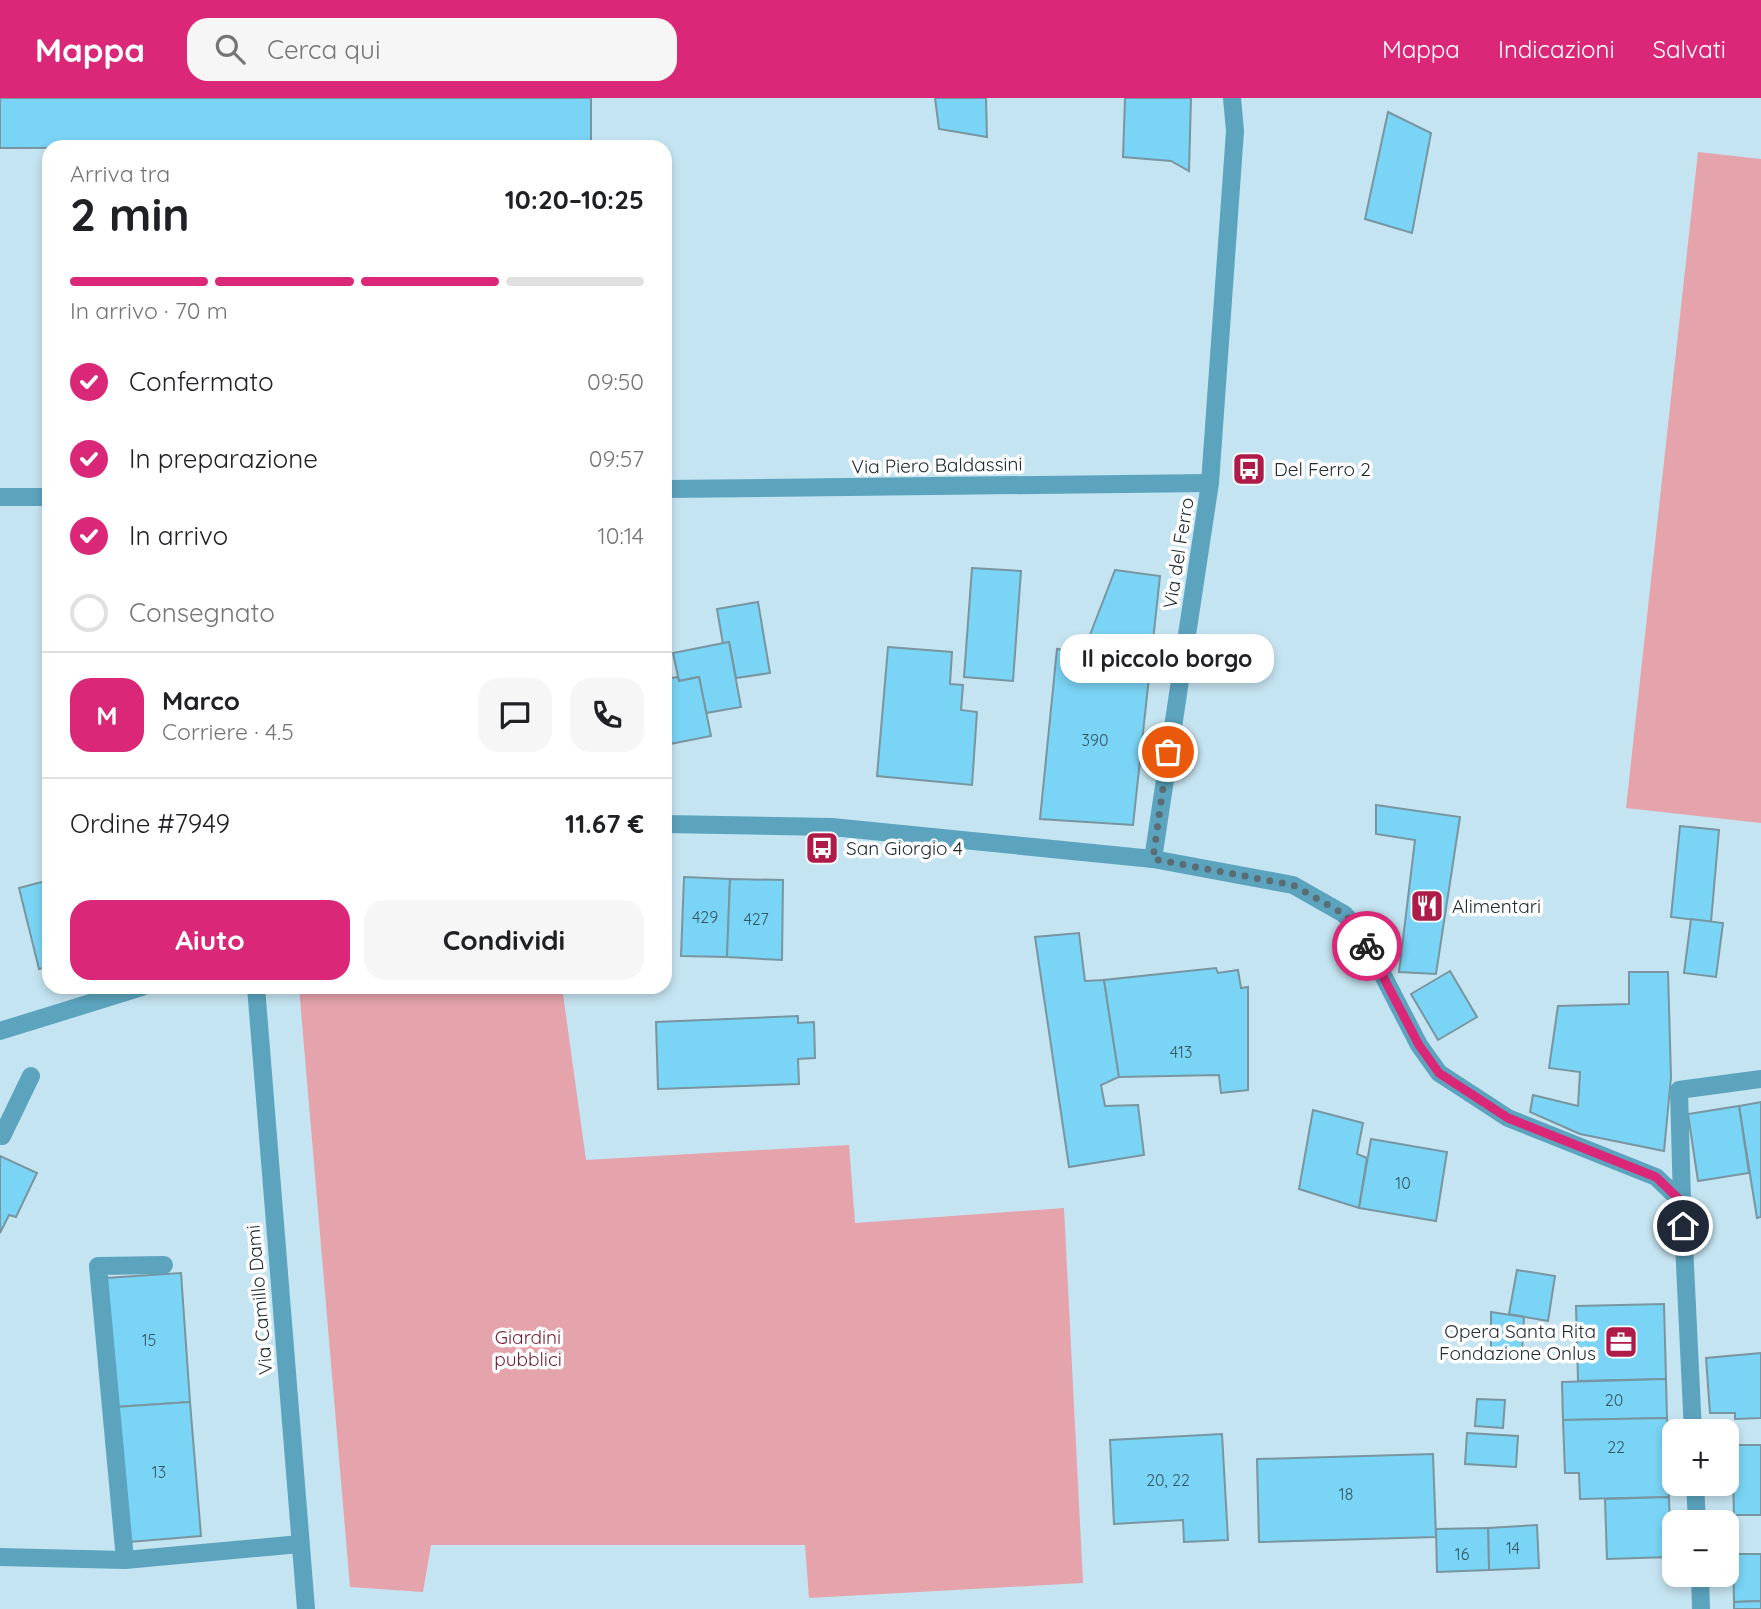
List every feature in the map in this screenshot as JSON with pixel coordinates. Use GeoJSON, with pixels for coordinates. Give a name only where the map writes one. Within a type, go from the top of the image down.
{"type":"FeatureCollection","features":[{"type":"Feature","properties":{"kind":"street","name":"Via del Ferro"},"geometry":{"type":"LineString","coordinates":[[1153,859],[1210,483],[1235,131],[1232,98]]}},
{"type":"Feature","properties":{"kind":"street","name":"Via Piero Baldassini"},"geometry":{"type":"LineString","coordinates":[[672,489],[1210,483]]}},
{"type":"Feature","properties":{"kind":"street"},"geometry":{"type":"LineString","coordinates":[[0,497],[42,497]]}},
{"type":"Feature","properties":{"kind":"street"},"geometry":{"type":"LineString","coordinates":[[672,824],[832,827],[1153,859],[1293,885],[1344,914],[1360,930],[1406,1021],[1439,1073],[1508,1118],[1656,1177],[1682,1202]]}},
{"type":"Feature","properties":{"kind":"street"},"geometry":{"type":"LineString","coordinates":[[0,1031],[119,994]]}},
{"type":"Feature","properties":{"kind":"street","name":"Via Camillo Dami"},"geometry":{"type":"LineString","coordinates":[[257,994],[306,1609]]}},
{"type":"Feature","properties":{"kind":"street"},"geometry":{"type":"LineString","coordinates":[[0,1136],[31,1076]]}},
{"type":"Feature","properties":{"kind":"street"},"geometry":{"type":"LineString","coordinates":[[1692,1419],[1679,1090],[1761,1079]]}},
{"type":"Feature","properties":{"kind":"street"},"geometry":{"type":"LineString","coordinates":[[125,1560],[98,1266],[164,1265]]}},
{"type":"Feature","properties":{"kind":"street"},"geometry":{"type":"LineString","coordinates":[[0,1558],[125,1560],[300,1544]]}},
{"type":"Feature","properties":{"kind":"street"},"geometry":{"type":"LineString","coordinates":[[1700,1587],[1701,1609]]}},
{"type":"Feature","properties":{"kind":"green space"},"geometry":{"type":"Polygon","coordinates":[[[1698,152],[1761,159],[1761,823],[1626,808],[1698,152]]]}},
{"type":"Feature","properties":{"kind":"green space","name":"Giardini pubblici"},"geometry":{"type":"Polygon","coordinates":[[[300,994],[563,994],[586,1160],[849,1145],[855,1223],[1064,1208],[1083,1583],[809,1598],[805,1545],[431,1545],[423,1592],[350,1587],[300,994]]]}},
{"type":"Feature","properties":{"kind":"building"},"geometry":{"type":"Polygon","coordinates":[[[0,98],[591,98],[591,140],[42,140],[42,148],[0,148],[0,98]]]}},
{"type":"Feature","properties":{"kind":"building"},"geometry":{"type":"Polygon","coordinates":[[[935,98],[986,98],[987,137],[939,129],[935,98]]]}},
{"type":"Feature","properties":{"kind":"building"},"geometry":{"type":"Polygon","coordinates":[[[1125,98],[1191,98],[1189,171],[1171,161],[1123,157],[1125,98]]]}},
{"type":"Feature","properties":{"kind":"building"},"geometry":{"type":"Polygon","coordinates":[[[1388,112],[1431,133],[1412,233],[1365,219],[1388,112]]]}},
{"type":"Feature","properties":{"kind":"building"},"geometry":{"type":"Polygon","coordinates":[[[972,568],[1021,571],[1013,681],[964,677],[972,568]]]}},
{"type":"Feature","properties":{"kind":"building"},"geometry":{"type":"Polygon","coordinates":[[[1115,570],[1160,576],[1133,825],[1040,819],[1057,649],[1083,653],[1115,570]]]}},
{"type":"Feature","properties":{"kind":"building"},"geometry":{"type":"Polygon","coordinates":[[[758,602],[770,673],[736,678],[729,642],[723,644],[717,609],[758,602]]]}},
{"type":"Feature","properties":{"kind":"building"},"geometry":{"type":"Polygon","coordinates":[[[729,642],[741,707],[706,713],[699,677],[679,681],[673,653],[729,642]]]}},
{"type":"Feature","properties":{"kind":"building"},"geometry":{"type":"Polygon","coordinates":[[[888,647],[952,652],[950,684],[963,685],[961,710],[977,712],[972,785],[877,776],[888,647]]]}},
{"type":"Feature","properties":{"kind":"building"},"geometry":{"type":"Polygon","coordinates":[[[678,677],[679,681],[699,677],[711,736],[672,744],[672,678],[678,677]]]}},
{"type":"Feature","properties":{"kind":"building","name":"Alimentari"},"geometry":{"type":"Polygon","coordinates":[[[1376,805],[1460,817],[1436,974],[1399,972],[1415,840],[1376,834],[1376,805]]]}},
{"type":"Feature","properties":{"kind":"building"},"geometry":{"type":"Polygon","coordinates":[[[1680,826],[1719,830],[1711,922],[1671,917],[1680,826]]]}},
{"type":"Feature","properties":{"kind":"building"},"geometry":{"type":"Polygon","coordinates":[[[684,877],[730,879],[727,957],[681,956],[684,877]]]}},
{"type":"Feature","properties":{"kind":"building"},"geometry":{"type":"Polygon","coordinates":[[[730,879],[783,880],[782,960],[727,957],[730,879]]]}},
{"type":"Feature","properties":{"kind":"building"},"geometry":{"type":"Polygon","coordinates":[[[42,882],[42,968],[39,969],[19,888],[42,882]]]}},
{"type":"Feature","properties":{"kind":"building"},"geometry":{"type":"Polygon","coordinates":[[[1691,919],[1723,923],[1716,977],[1684,973],[1691,919]]]}},
{"type":"Feature","properties":{"kind":"building"},"geometry":{"type":"Polygon","coordinates":[[[1079,933],[1085,981],[1104,980],[1119,1077],[1101,1085],[1105,1106],[1138,1105],[1144,1155],[1069,1167],[1035,937],[1079,933]]]}},
{"type":"Feature","properties":{"kind":"building"},"geometry":{"type":"Polygon","coordinates":[[[1216,968],[1218,973],[1238,970],[1241,988],[1248,987],[1248,1090],[1221,1093],[1219,1075],[1119,1077],[1104,980],[1216,968]]]}},
{"type":"Feature","properties":{"kind":"building"},"geometry":{"type":"Polygon","coordinates":[[[1450,971],[1477,1017],[1438,1040],[1411,994],[1450,971]]]}},
{"type":"Feature","properties":{"kind":"building"},"geometry":{"type":"Polygon","coordinates":[[[1629,972],[1668,972],[1671,1077],[1664,1151],[1580,1134],[1530,1112],[1533,1095],[1578,1106],[1580,1072],[1549,1068],[1558,1006],[1629,1004],[1629,972]]]}},
{"type":"Feature","properties":{"kind":"building"},"geometry":{"type":"Polygon","coordinates":[[[798,1016],[798,1023],[814,1022],[815,1058],[798,1059],[799,1084],[658,1089],[656,1022],[798,1016]]]}},
{"type":"Feature","properties":{"kind":"building"},"geometry":{"type":"Polygon","coordinates":[[[1761,1102],[1761,1217],[1757,1218],[1739,1106],[1761,1102]]]}},
{"type":"Feature","properties":{"kind":"building"},"geometry":{"type":"Polygon","coordinates":[[[1739,1106],[1749,1173],[1698,1181],[1688,1114],[1739,1106]]]}},
{"type":"Feature","properties":{"kind":"building"},"geometry":{"type":"Polygon","coordinates":[[[1313,1110],[1363,1123],[1357,1154],[1367,1158],[1359,1208],[1299,1189],[1313,1110]]]}},
{"type":"Feature","properties":{"kind":"building"},"geometry":{"type":"Polygon","coordinates":[[[1371,1139],[1447,1152],[1436,1221],[1359,1208],[1371,1139]]]}},
{"type":"Feature","properties":{"kind":"building"},"geometry":{"type":"Polygon","coordinates":[[[0,1156],[37,1173],[16,1217],[9,1215],[0,1233],[0,1156]]]}},
{"type":"Feature","properties":{"kind":"building"},"geometry":{"type":"Polygon","coordinates":[[[1517,1270],[1555,1276],[1548,1321],[1509,1314],[1517,1270]]]}},
{"type":"Feature","properties":{"kind":"building"},"geometry":{"type":"Polygon","coordinates":[[[181,1273],[190,1402],[116,1407],[106,1278],[181,1273]]]}},
{"type":"Feature","properties":{"kind":"building","name":"Opera Santa Rita Fondazione Onlus"},"geometry":{"type":"Polygon","coordinates":[[[1664,1304],[1666,1379],[1578,1381],[1576,1306],[1664,1304]]]}},
{"type":"Feature","properties":{"kind":"building"},"geometry":{"type":"Polygon","coordinates":[[[1491,1312],[1524,1317],[1522,1352],[1491,1351],[1491,1312]]]}},
{"type":"Feature","properties":{"kind":"building"},"geometry":{"type":"Polygon","coordinates":[[[1761,1353],[1761,1418],[1735,1419],[1735,1413],[1710,1413],[1706,1358],[1761,1353]]]}},
{"type":"Feature","properties":{"kind":"building"},"geometry":{"type":"Polygon","coordinates":[[[1666,1379],[1667,1418],[1563,1420],[1562,1382],[1666,1379]]]}},
{"type":"Feature","properties":{"kind":"building"},"geometry":{"type":"Polygon","coordinates":[[[1477,1399],[1505,1400],[1503,1428],[1475,1426],[1477,1399]]]}},
{"type":"Feature","properties":{"kind":"building"},"geometry":{"type":"Polygon","coordinates":[[[190,1402],[201,1536],[129,1542],[116,1407],[190,1402]]]}},
{"type":"Feature","properties":{"kind":"building"},"geometry":{"type":"Polygon","coordinates":[[[1667,1418],[1662,1419],[1662,1496],[1669,1497],[1580,1499],[1579,1473],[1565,1473],[1563,1420],[1667,1418]]]}},
{"type":"Feature","properties":{"kind":"building"},"geometry":{"type":"Polygon","coordinates":[[[1467,1433],[1518,1436],[1516,1467],[1465,1464],[1467,1433]]]}},
{"type":"Feature","properties":{"kind":"building"},"geometry":{"type":"Polygon","coordinates":[[[1222,1434],[1228,1540],[1184,1542],[1183,1520],[1114,1524],[1110,1440],[1222,1434]]]}},
{"type":"Feature","properties":{"kind":"building"},"geometry":{"type":"Polygon","coordinates":[[[1739,1445],[1761,1445],[1761,1515],[1739,1515],[1739,1510],[1734,1510],[1733,1496],[1739,1496],[1739,1445]]]}},
{"type":"Feature","properties":{"kind":"building"},"geometry":{"type":"Polygon","coordinates":[[[1433,1454],[1436,1537],[1259,1542],[1257,1459],[1433,1454]]]}},
{"type":"Feature","properties":{"kind":"building"},"geometry":{"type":"Polygon","coordinates":[[[1669,1497],[1669,1510],[1662,1510],[1662,1557],[1607,1559],[1605,1499],[1669,1497]]]}},
{"type":"Feature","properties":{"kind":"building"},"geometry":{"type":"Polygon","coordinates":[[[1537,1525],[1539,1568],[1489,1570],[1488,1528],[1537,1525]]]}},
{"type":"Feature","properties":{"kind":"building"},"geometry":{"type":"Polygon","coordinates":[[[1488,1528],[1489,1570],[1437,1572],[1436,1529],[1488,1528]]]}},
{"type":"Feature","properties":{"kind":"building"},"geometry":{"type":"Polygon","coordinates":[[[1739,1554],[1761,1554],[1761,1601],[1734,1602],[1734,1587],[1739,1587],[1739,1554]]]}},
{"type":"Feature","properties":{"kind":"building"},"geometry":{"type":"Polygon","coordinates":[[[1761,1601],[1761,1609],[1734,1609],[1734,1602],[1761,1601]]]}},
{"type":"Feature","properties":{"kind":"way so far"},"geometry":{"type":"LineString","coordinates":[[1168,752],[1153,859],[1293,885],[1344,914],[1360,930],[1367,946]]}},
{"type":"Feature","properties":{"kind":"place","name":"Del Ferro 2"},"geometry":{"type":"Point","coordinates":[1249,469]}},
{"type":"Feature","properties":{"kind":"place","name":"Il piccolo borgo"},"geometry":{"type":"Point","coordinates":[1168,752]}},
{"type":"Feature","properties":{"kind":"place","name":"San Giorgio 4"},"geometry":{"type":"Point","coordinates":[822,848]}},
{"type":"Feature","properties":{"kind":"place","name":"Alimentari"},"geometry":{"type":"Point","coordinates":[1427,906]}},
{"type":"Feature","properties":{"kind":"place","name":"Opera Santa Rita Fondazione Onlus"},"geometry":{"type":"Point","coordinates":[1621,1342]}},
{"type":"Feature","properties":{"kind":"route"},"geometry":{"type":"LineString","coordinates":[[1367,946],[1419,1045],[1439,1073],[1508,1118],[1656,1177],[1682,1202],[1683,1226]]}}]}
